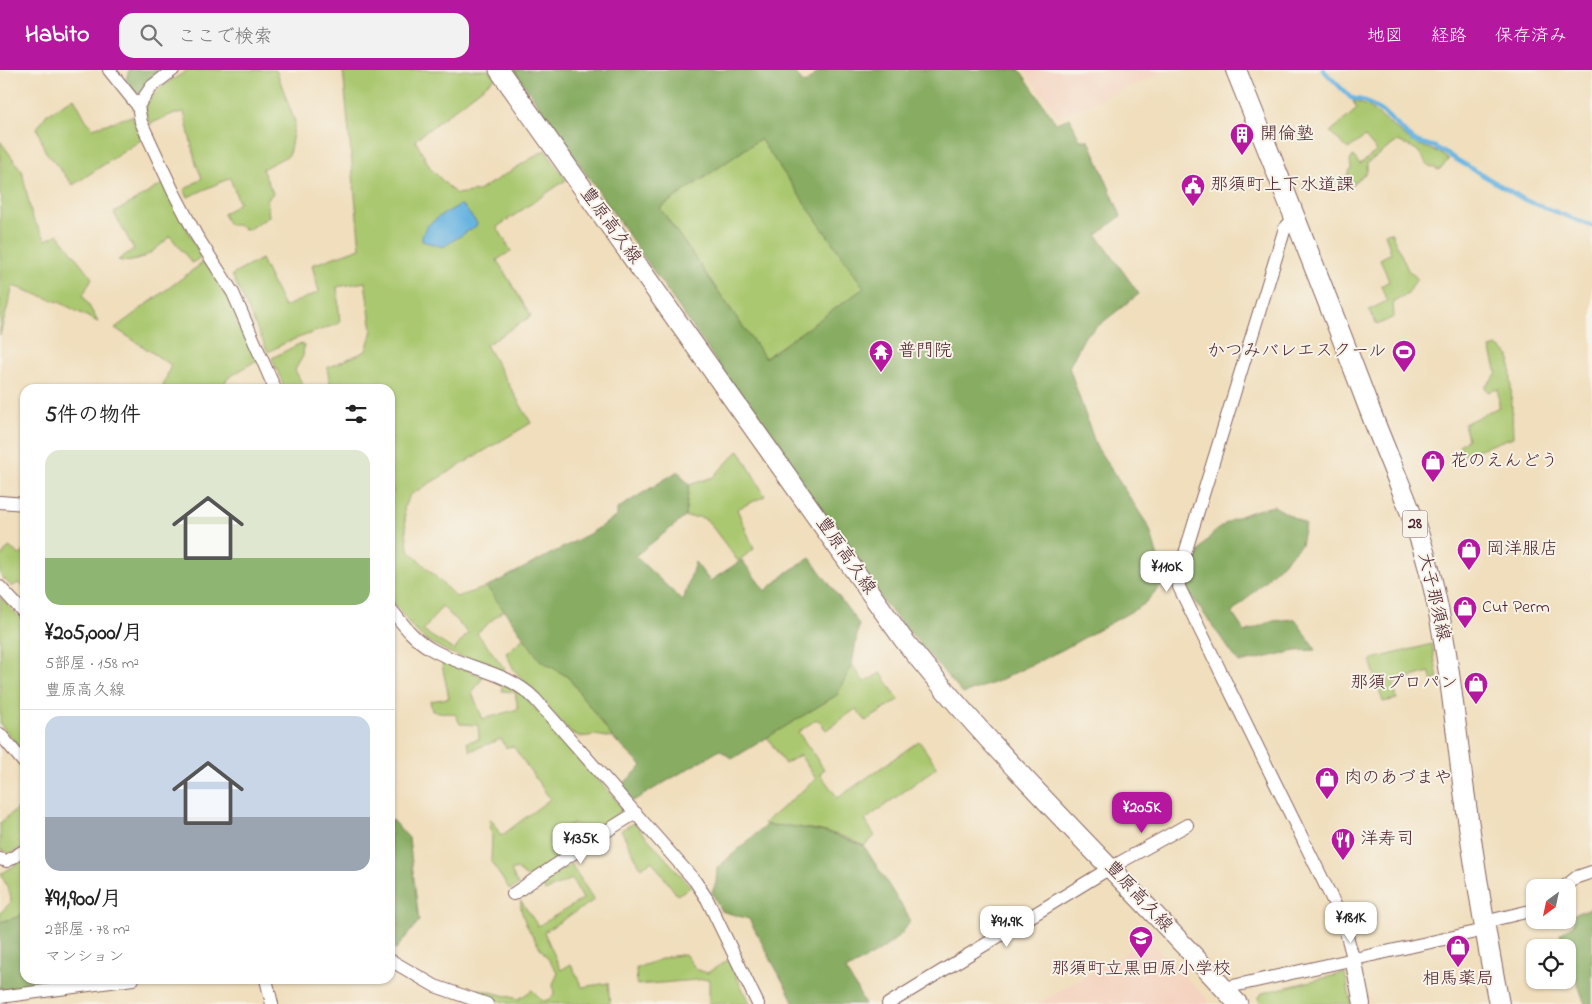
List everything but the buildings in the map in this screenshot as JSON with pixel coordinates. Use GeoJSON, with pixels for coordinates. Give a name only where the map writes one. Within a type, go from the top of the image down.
{"type":"FeatureCollection","features":[{"type":"Feature","properties":{"kind":"main road","name":"豊原高久線"},"geometry":{"type":"LineString","coordinates":[[498,70],[903,639],[935,679],[1005,758],[1238,1004]]}},
{"type":"Feature","properties":{"kind":"main road","name":"大子那須線"},"geometry":{"type":"LineString","coordinates":[[1236,70],[1296,216],[1418,532],[1428,566],[1438,608],[1455,707],[1464,788],[1484,926],[1499,1004]]}},
{"type":"Feature","properties":{"kind":"street"},"geometry":{"type":"LineString","coordinates":[[108,70],[138,106],[141,122],[196,235],[233,293],[272,384]]}},
{"type":"Feature","properties":{"kind":"street"},"geometry":{"type":"LineString","coordinates":[[138,106],[152,86],[173,70]]}},
{"type":"Feature","properties":{"kind":"street"},"geometry":{"type":"LineString","coordinates":[[1296,216],[1286,228],[1186,550],[1179,575],[1179,587],[1343,921],[1362,1004]]}},
{"type":"Feature","properties":{"kind":"street"},"geometry":{"type":"LineString","coordinates":[[0,502],[20,504]]}},
{"type":"Feature","properties":{"kind":"street"},"geometry":{"type":"LineString","coordinates":[[0,587],[20,609]]}},
{"type":"Feature","properties":{"kind":"street"},"geometry":{"type":"LineString","coordinates":[[395,614],[412,636],[432,650],[522,686],[695,880],[708,899],[736,962],[758,1004]]}},
{"type":"Feature","properties":{"kind":"street"},"geometry":{"type":"LineString","coordinates":[[0,734],[20,758]]}},
{"type":"Feature","properties":{"kind":"street"},"geometry":{"type":"LineString","coordinates":[[513,894],[590,841],[636,813]]}},
{"type":"Feature","properties":{"kind":"street"},"geometry":{"type":"LineString","coordinates":[[888,1004],[1110,868],[1188,824]]}},
{"type":"Feature","properties":{"kind":"street"},"geometry":{"type":"LineString","coordinates":[[0,859],[7,861],[20,853]]}},
{"type":"Feature","properties":{"kind":"street"},"geometry":{"type":"LineString","coordinates":[[1574,879],[1592,872]]}},
{"type":"Feature","properties":{"kind":"street"},"geometry":{"type":"LineString","coordinates":[[1224,988],[1484,926],[1526,912]]}},
{"type":"Feature","properties":{"kind":"street"},"geometry":{"type":"LineString","coordinates":[[395,963],[435,986],[487,1004]]}},
{"type":"Feature","properties":{"kind":"street"},"geometry":{"type":"LineString","coordinates":[[0,997],[96,984]]}},
{"type":"Feature","properties":{"kind":"street"},"geometry":{"type":"LineString","coordinates":[[267,984],[272,1004]]}},
{"type":"Feature","properties":{"kind":"shaded area"},"geometry":{"type":"Polygon","coordinates":[[[1024,70],[1170,70],[1059,116],[1024,70]]]}},
{"type":"Feature","properties":{"kind":"shaded area","name":"那須町立黒田原小学校"},"geometry":{"type":"Polygon","coordinates":[[[1148,940],[1211,1004],[1037,1004],[1148,940]]]}},
{"type":"Feature","properties":{"kind":"green space"},"geometry":{"type":"Polygon","coordinates":[[[129,70],[172,70],[140,94],[135,93],[126,79],[129,70]]]}},
{"type":"Feature","properties":{"kind":"green space"},"geometry":{"type":"Polygon","coordinates":[[[188,70],[276,70],[295,122],[289,155],[262,169],[273,193],[267,200],[269,217],[247,230],[237,225],[229,225],[223,214],[239,203],[230,178],[188,197],[184,190],[202,178],[196,164],[184,112],[170,115],[150,124],[146,109],[150,99],[165,85],[188,70]]]}},
{"type":"Feature","properties":{"kind":"green space"},"geometry":{"type":"Polygon","coordinates":[[[343,70],[489,70],[495,78],[415,140],[431,169],[456,194],[478,191],[545,150],[566,180],[497,227],[511,251],[497,260],[531,316],[486,345],[531,423],[410,495],[404,507],[408,549],[456,597],[487,587],[504,610],[477,633],[505,669],[502,672],[448,652],[425,639],[412,627],[395,605],[395,384],[330,384],[327,368],[366,351],[372,330],[365,282],[337,287],[340,323],[287,342],[268,352],[232,275],[261,259],[284,307],[319,292],[312,265],[360,248],[343,70]],[[442,606],[423,631],[454,650],[468,633],[442,606]]]}},
{"type":"Feature","properties":{"kind":"green space"},"geometry":{"type":"Polygon","coordinates":[[[514,70],[793,70],[804,84],[821,70],[1020,70],[1056,123],[1070,118],[1080,140],[1089,140],[1121,216],[1097,235],[1139,294],[1085,336],[1069,367],[1096,446],[1149,527],[1165,581],[1143,605],[1062,650],[996,682],[963,694],[884,603],[514,70]],[[760,139],[660,208],[765,358],[864,288],[760,139]]]}},
{"type":"Feature","properties":{"kind":"green space"},"geometry":{"type":"Polygon","coordinates":[[[74,98],[86,120],[93,128],[132,116],[141,140],[73,185],[45,151],[37,128],[47,114],[74,98]]]}},
{"type":"Feature","properties":{"kind":"green space"},"geometry":{"type":"Polygon","coordinates":[[[1353,101],[1368,106],[1412,142],[1440,153],[1449,160],[1439,170],[1429,166],[1417,150],[1398,141],[1367,163],[1367,172],[1345,191],[1342,186],[1351,168],[1350,161],[1353,156],[1360,164],[1377,151],[1365,137],[1348,149],[1330,132],[1357,109],[1353,101]]]}},
{"type":"Feature","properties":{"kind":"green space"},"geometry":{"type":"Polygon","coordinates":[[[760,139],[865,289],[765,358],[660,208],[760,139]]]}},
{"type":"Feature","properties":{"kind":"green space"},"geometry":{"type":"Polygon","coordinates":[[[0,141],[22,171],[32,217],[46,240],[58,234],[92,278],[83,295],[98,322],[61,303],[13,286],[0,335],[0,208],[2,197],[0,195],[0,141]]]}},
{"type":"Feature","properties":{"kind":"green space"},"geometry":{"type":"Polygon","coordinates":[[[164,183],[201,257],[192,263],[170,236],[153,251],[139,259],[125,262],[118,260],[134,249],[114,213],[164,183]]]}},
{"type":"Feature","properties":{"kind":"green space"},"geometry":{"type":"Polygon","coordinates":[[[1391,232],[1408,270],[1417,278],[1408,294],[1393,301],[1394,317],[1377,325],[1369,310],[1387,301],[1381,286],[1389,281],[1380,259],[1391,253],[1385,233],[1391,232]]]}},
{"type":"Feature","properties":{"kind":"green space"},"geometry":{"type":"Polygon","coordinates":[[[205,261],[230,300],[257,360],[228,378],[224,384],[164,384],[171,365],[115,328],[205,261]]]}},
{"type":"Feature","properties":{"kind":"green space"},"geometry":{"type":"Polygon","coordinates":[[[299,344],[304,345],[303,356],[295,370],[302,384],[283,384],[272,358],[299,344]]]}},
{"type":"Feature","properties":{"kind":"green space"},"geometry":{"type":"Polygon","coordinates":[[[1497,346],[1510,356],[1513,437],[1463,455],[1459,445],[1468,439],[1464,424],[1499,407],[1498,389],[1488,392],[1485,387],[1497,373],[1490,348],[1497,346]]]}},
{"type":"Feature","properties":{"kind":"green space"},"geometry":{"type":"Polygon","coordinates":[[[739,450],[765,496],[737,509],[754,549],[738,561],[707,520],[700,517],[685,517],[689,485],[713,477],[739,450]]]}},
{"type":"Feature","properties":{"kind":"green space"},"geometry":{"type":"Polygon","coordinates":[[[678,471],[689,485],[685,517],[635,556],[683,601],[695,562],[710,581],[742,560],[765,591],[789,571],[810,558],[859,624],[852,664],[837,695],[732,759],[720,750],[633,801],[621,786],[642,766],[613,738],[568,677],[540,660],[487,587],[589,534],[617,516],[617,509],[678,471]]]}},
{"type":"Feature","properties":{"kind":"green space"},"geometry":{"type":"Polygon","coordinates":[[[1274,506],[1305,524],[1301,545],[1232,613],[1245,632],[1272,621],[1295,619],[1316,650],[1296,651],[1239,663],[1187,590],[1199,551],[1216,530],[1243,515],[1274,506]]]}},
{"type":"Feature","properties":{"kind":"green space"},"geometry":{"type":"Polygon","coordinates":[[[9,547],[20,555],[20,584],[18,583],[12,587],[0,575],[0,558],[9,547]]]}},
{"type":"Feature","properties":{"kind":"green space"},"geometry":{"type":"Polygon","coordinates":[[[0,597],[20,618],[20,748],[0,724],[0,597]]]}},
{"type":"Feature","properties":{"kind":"green space"},"geometry":{"type":"Polygon","coordinates":[[[525,637],[540,660],[568,677],[613,738],[595,735],[581,737],[571,733],[514,670],[506,653],[525,637]]]}},
{"type":"Feature","properties":{"kind":"green space"},"geometry":{"type":"Polygon","coordinates":[[[1432,644],[1438,679],[1433,681],[1429,672],[1393,683],[1397,699],[1383,702],[1371,663],[1373,659],[1432,644]]]}},
{"type":"Feature","properties":{"kind":"green space"},"geometry":{"type":"Polygon","coordinates":[[[445,661],[483,677],[472,693],[483,719],[518,709],[515,692],[502,691],[502,684],[519,690],[624,809],[586,837],[574,823],[549,840],[559,858],[527,877],[517,869],[511,871],[518,885],[510,890],[491,862],[492,835],[489,820],[491,819],[501,836],[550,799],[513,746],[506,748],[501,739],[470,751],[467,742],[479,739],[478,725],[460,724],[455,714],[432,711],[430,701],[449,698],[442,665],[445,661]]]}},
{"type":"Feature","properties":{"kind":"green space"},"geometry":{"type":"Polygon","coordinates":[[[852,664],[864,682],[881,673],[899,700],[866,721],[856,709],[826,730],[817,719],[798,732],[824,769],[820,774],[838,798],[919,741],[937,767],[865,820],[875,836],[864,846],[841,836],[816,830],[766,825],[764,823],[816,779],[800,755],[785,764],[767,737],[837,695],[852,664]]]}},
{"type":"Feature","properties":{"kind":"green space"},"geometry":{"type":"Polygon","coordinates":[[[20,806],[20,848],[10,854],[0,849],[0,823],[20,806]]]}},
{"type":"Feature","properties":{"kind":"green space"},"geometry":{"type":"Polygon","coordinates":[[[395,823],[409,838],[419,921],[396,949],[395,823]]]}},
{"type":"Feature","properties":{"kind":"green space"},"geometry":{"type":"Polygon","coordinates":[[[634,823],[691,887],[677,895],[652,861],[641,868],[621,830],[634,823]]]}},
{"type":"Feature","properties":{"kind":"green space"},"geometry":{"type":"Polygon","coordinates":[[[766,825],[791,826],[830,833],[864,846],[910,919],[900,935],[892,942],[846,970],[865,1004],[795,1004],[749,919],[721,911],[712,892],[716,883],[717,868],[766,825]]]}},
{"type":"Feature","properties":{"kind":"green space"},"geometry":{"type":"Polygon","coordinates":[[[20,862],[20,916],[0,922],[0,913],[11,902],[10,893],[1,874],[20,862]]]}},
{"type":"Feature","properties":{"kind":"green space"},"geometry":{"type":"Polygon","coordinates":[[[571,864],[594,900],[544,932],[561,970],[571,964],[582,987],[608,983],[610,1004],[510,1004],[476,994],[478,989],[519,999],[532,990],[543,1001],[550,999],[554,995],[553,984],[558,973],[528,928],[521,909],[521,901],[538,926],[583,899],[572,879],[545,891],[541,882],[571,864]]]}},
{"type":"Feature","properties":{"kind":"green space"},"geometry":{"type":"Polygon","coordinates":[[[1592,908],[1592,1004],[1585,1004],[1576,979],[1576,939],[1562,939],[1560,934],[1567,929],[1576,929],[1576,913],[1592,908]]]}},
{"type":"Feature","properties":{"kind":"green space"},"geometry":{"type":"Polygon","coordinates":[[[20,916],[20,984],[56,984],[0,990],[0,922],[20,916]]]}},
{"type":"Feature","properties":{"kind":"green space"},"geometry":{"type":"Polygon","coordinates":[[[685,954],[696,969],[707,973],[728,960],[750,1004],[709,1004],[709,979],[637,985],[636,968],[667,957],[685,954]]]}},
{"type":"Feature","properties":{"kind":"green space"},"geometry":{"type":"Polygon","coordinates":[[[1345,973],[1351,1004],[1263,1004],[1258,999],[1262,993],[1345,973]]]}},
{"type":"Feature","properties":{"kind":"water"},"geometry":{"type":"Polygon","coordinates":[[[460,205],[477,223],[476,226],[443,247],[422,241],[425,229],[435,219],[460,205]]]}},
{"type":"Feature","properties":{"kind":"waterway"},"geometry":{"type":"LineString","coordinates":[[1323,70],[1351,98],[1365,101],[1383,112],[1414,141],[1435,147],[1525,200],[1592,226]]}},
{"type":"Feature","properties":{"kind":"place","name":"開倫塾"},"geometry":{"type":"Point","coordinates":[1242,156]}},
{"type":"Feature","properties":{"kind":"place","name":"那須町上下水道課"},"geometry":{"type":"Point","coordinates":[1193,207]}},
{"type":"Feature","properties":{"kind":"place","name":"普門院"},"geometry":{"type":"Point","coordinates":[881,373]}},
{"type":"Feature","properties":{"kind":"place","name":"かつみバレエスクール"},"geometry":{"type":"Point","coordinates":[1404,373]}},
{"type":"Feature","properties":{"kind":"place","name":"花のえんどう"},"geometry":{"type":"Point","coordinates":[1433,483]}},
{"type":"Feature","properties":{"kind":"place","name":"岡洋服店"},"geometry":{"type":"Point","coordinates":[1469,571]}},
{"type":"Feature","properties":{"kind":"place","name":"Cut Perm"},"geometry":{"type":"Point","coordinates":[1465,629]}},
{"type":"Feature","properties":{"kind":"place","name":"那須プロパン"},"geometry":{"type":"Point","coordinates":[1476,705]}},
{"type":"Feature","properties":{"kind":"place","name":"肉のあづまや"},"geometry":{"type":"Point","coordinates":[1327,800]}},
{"type":"Feature","properties":{"kind":"place","name":"洋寿司"},"geometry":{"type":"Point","coordinates":[1343,861]}},
{"type":"Feature","properties":{"kind":"place","name":"那須町立黒田原小学校"},"geometry":{"type":"Point","coordinates":[1141,959]}},
{"type":"Feature","properties":{"kind":"place","name":"相馬薬局"},"geometry":{"type":"Point","coordinates":[1458,968]}}]}
